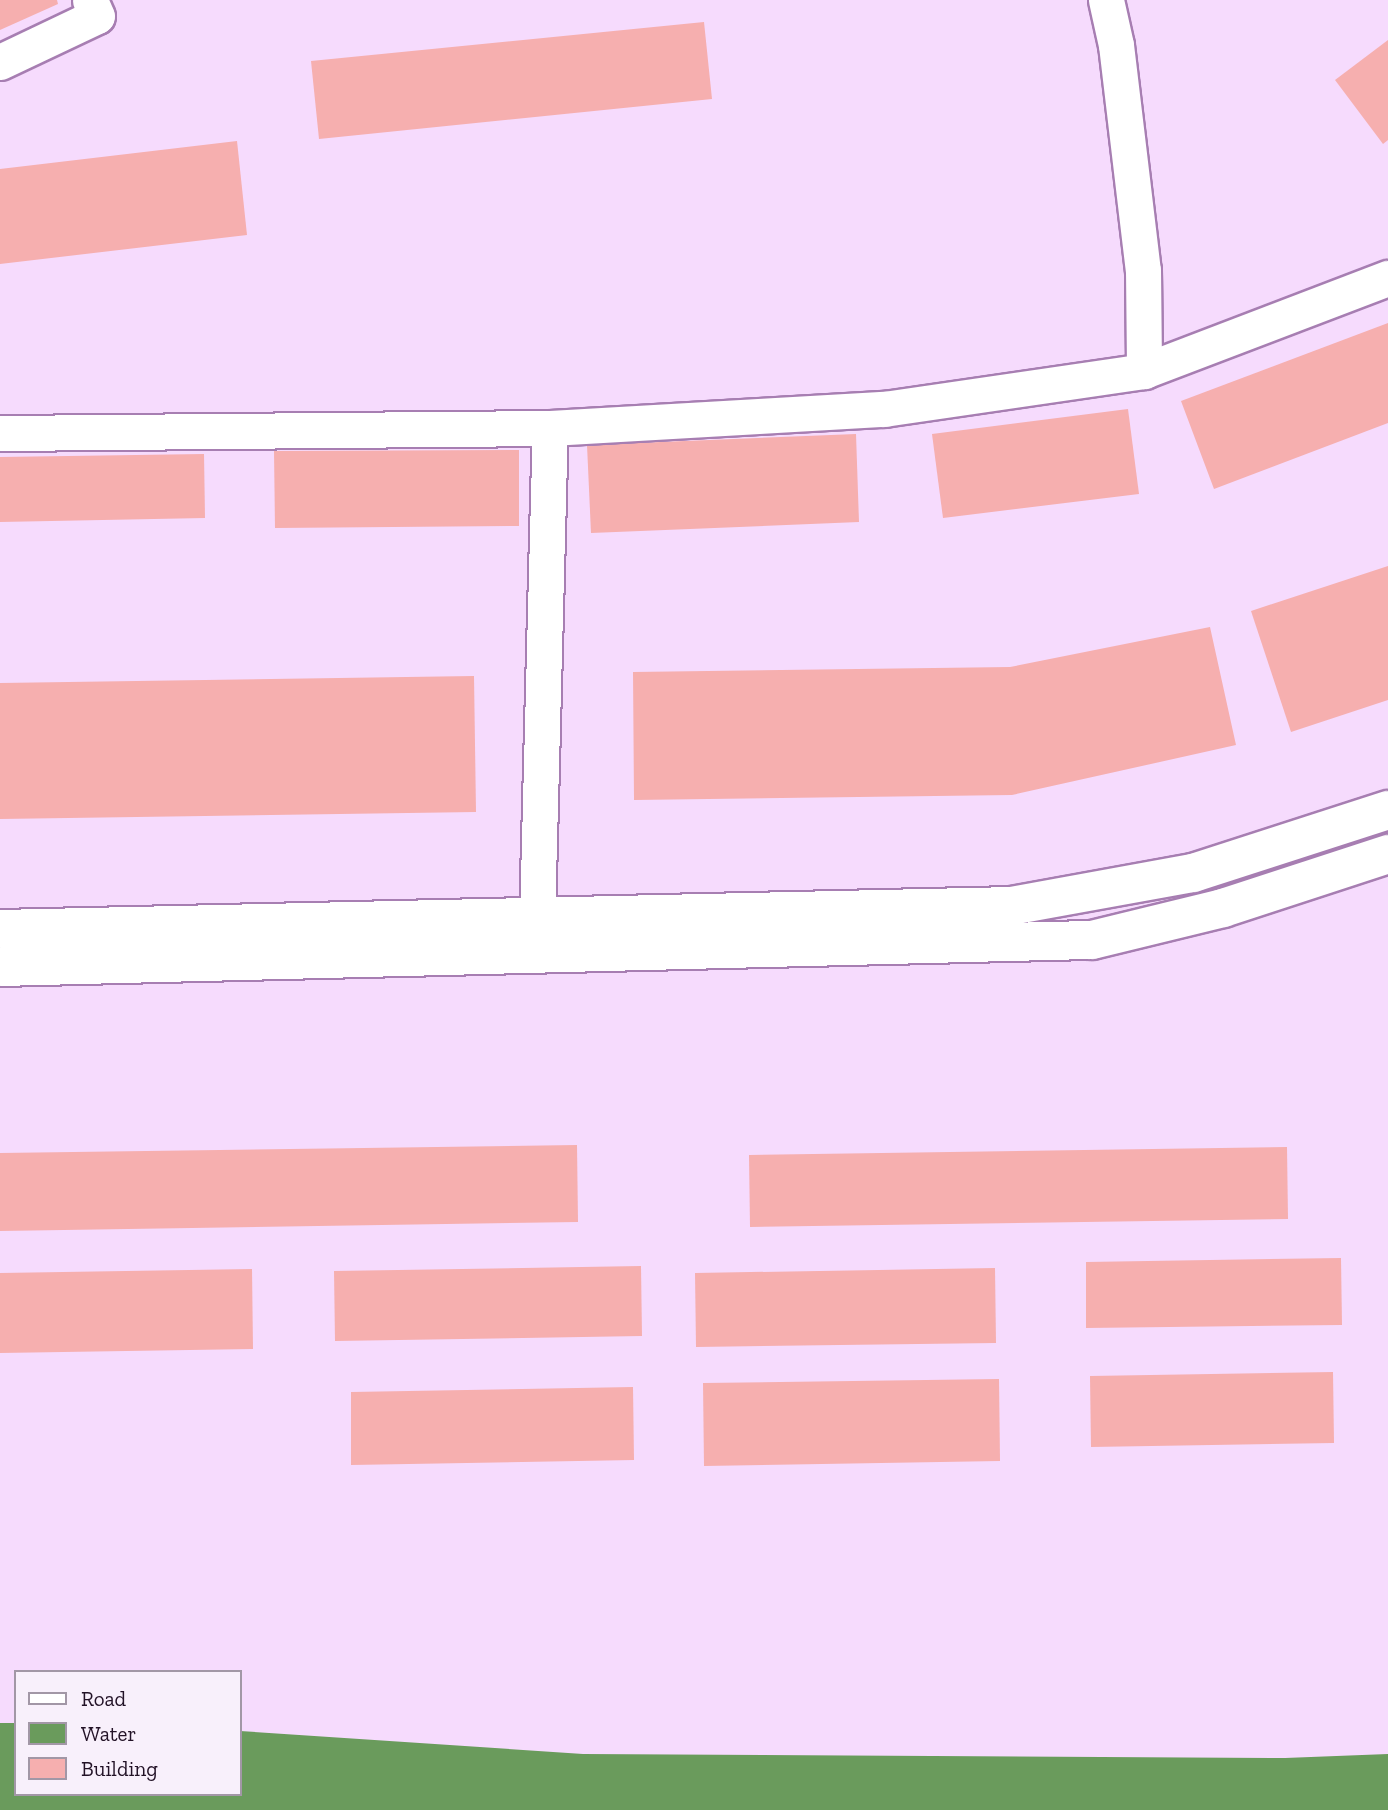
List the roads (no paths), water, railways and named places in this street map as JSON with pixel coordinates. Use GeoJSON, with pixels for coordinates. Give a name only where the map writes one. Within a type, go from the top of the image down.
{"type":"FeatureCollection","features":[{"type":"Feature","properties":{"kind":"main road"},"geometry":{"type":"LineString","coordinates":[[0,929],[1011,906],[1194,873],[1388,810]]}},
{"type":"Feature","properties":{"kind":"main road"},"geometry":{"type":"LineString","coordinates":[[0,967],[1092,940],[1223,908],[1388,854]]}},
{"type":"Feature","properties":{"kind":"street"},"geometry":{"type":"LineString","coordinates":[[0,62],[97,16],[90,0]]}},
{"type":"Feature","properties":{"kind":"street"},"geometry":{"type":"LineString","coordinates":[[1106,0],[1116,45],[1143,270],[1144,371]]}},
{"type":"Feature","properties":{"kind":"street"},"geometry":{"type":"LineString","coordinates":[[0,433],[550,429],[884,409],[1144,371],[1388,278]]}},
{"type":"Feature","properties":{"kind":"street"},"geometry":{"type":"LineString","coordinates":[[537,917],[550,429]]}},
{"type":"Feature","properties":{"kind":"water"},"geometry":{"type":"Polygon","coordinates":[[[0,1723],[14,1723],[14,1796],[242,1796],[242,1731],[583,1754],[1285,1758],[1388,1754],[1388,1810],[0,1810],[0,1723]]]}}]}
